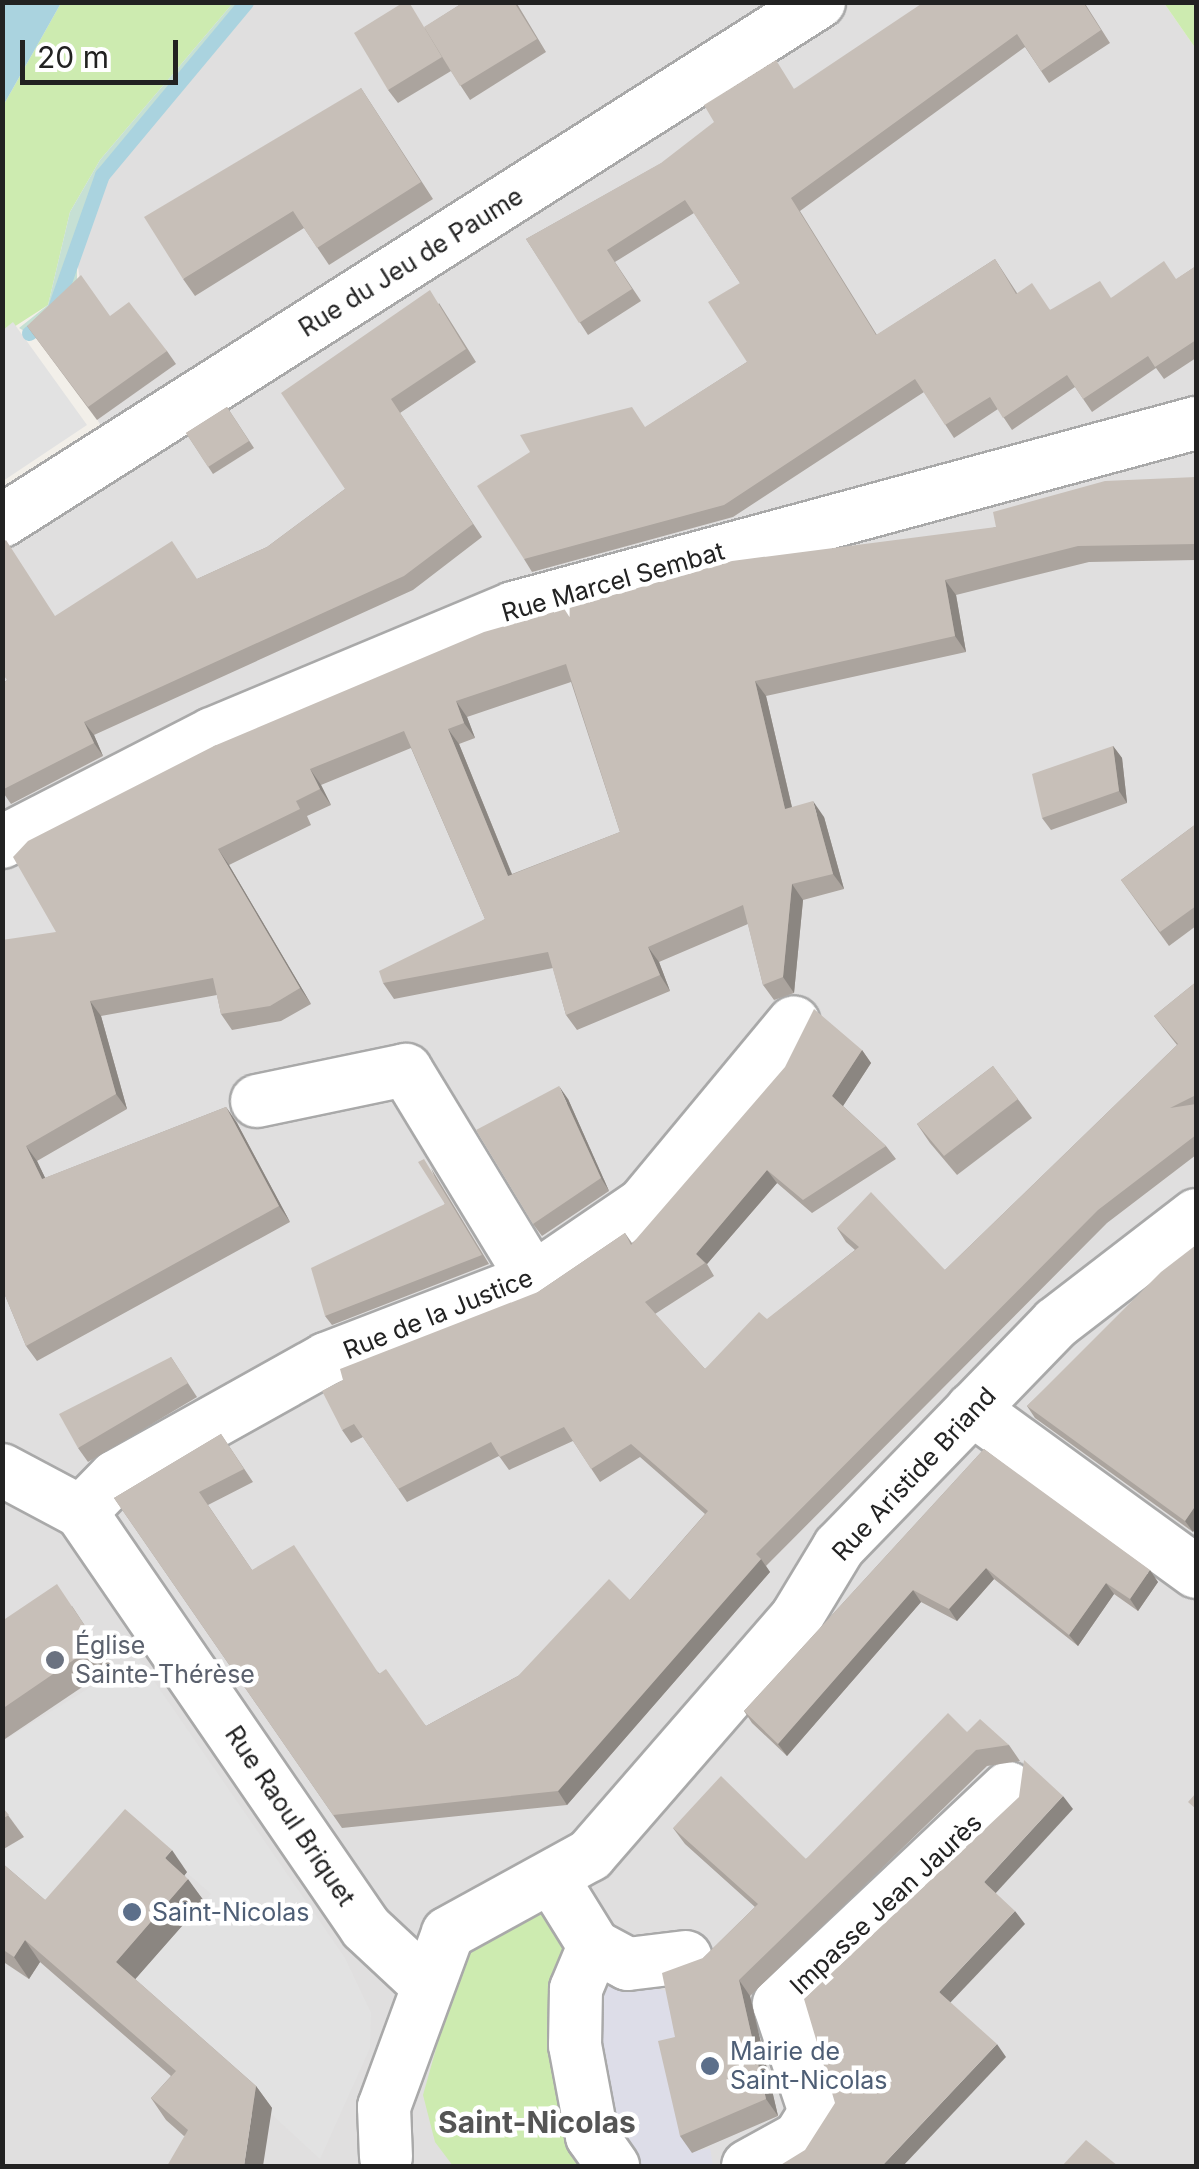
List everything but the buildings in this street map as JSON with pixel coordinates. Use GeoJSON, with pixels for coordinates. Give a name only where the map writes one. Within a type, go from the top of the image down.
{"type":"FeatureCollection","features":[{"type":"Feature","properties":{"kind":"street","name":"Rue du Jeu de Paume"},"geometry":{"type":"LineString","coordinates":[[2,521],[820,2]]}},
{"type":"Feature","properties":{"kind":"street","name":"Rue Marcel Sembat"},"geometry":{"type":"LineString","coordinates":[[2,842],[212,734],[513,608],[1196,423]]}},
{"type":"Feature","properties":{"kind":"street","name":"Rue de la Justice"},"geometry":{"type":"LineString","coordinates":[[81,1512],[115,1477],[326,1359],[533,1279],[642,1204],[744,1094],[794,1022]]}},
{"type":"Feature","properties":{"kind":"street"},"geometry":{"type":"LineString","coordinates":[[256,1100],[406,1070],[533,1279]]}},
{"type":"Feature","properties":{"kind":"street","name":"Rue Aristide Briand"},"geometry":{"type":"LineString","coordinates":[[388,2163],[384,2107],[426,1984],[448,1933],[555,1883],[630,1814],[796,1618],[839,1547],[1056,1323],[1196,1215]]}},
{"type":"Feature","properties":{"kind":"street"},"geometry":{"type":"LineString","coordinates":[[972,1409],[1196,1572]]}},
{"type":"Feature","properties":{"kind":"street","name":"Rue Raoul Briquet"},"geometry":{"type":"LineString","coordinates":[[2,1470],[81,1512],[366,1928],[426,1984]]}},
{"type":"Feature","properties":{"kind":"street","name":"Impasse Jean Jaurès"},"geometry":{"type":"LineString","coordinates":[[748,2166],[799,2138],[814,2112],[779,2004],[1008,1788]]}},
{"type":"Feature","properties":{"kind":"street"},"geometry":{"type":"LineString","coordinates":[[555,1883],[594,1946],[628,1964],[686,1957]]}},
{"type":"Feature","properties":{"kind":"street"},"geometry":{"type":"LineString","coordinates":[[594,1946],[576,1988],[575,2045],[592,2136],[612,2166]]}},
{"type":"Feature","properties":{"kind":"shaded area"},"geometry":{"type":"Polygon","coordinates":[[[253,3],[1164,3],[1196,49],[1196,2166],[3,2166],[3,521],[114,450],[97,419],[76,250],[110,169],[253,3]]]}},
{"type":"Feature","properties":{"kind":"shaded area"},"geometry":{"type":"Polygon","coordinates":[[[13,322],[87,425],[3,481],[3,330],[13,322]]]}},
{"type":"Feature","properties":{"kind":"shaded area"},"geometry":{"type":"Polygon","coordinates":[[[138,1658],[345,1958],[371,2013],[370,2048],[320,2159],[131,1984],[211,1894],[140,1831],[60,1922],[3,1871],[3,1850],[24,1837],[3,1807],[3,1741],[138,1658]]]}},
{"type":"Feature","properties":{"kind":"shaded area"},"geometry":{"type":"Polygon","coordinates":[[[619,1982],[674,1992],[692,2152],[710,2148],[713,2166],[630,2166],[611,2122],[593,1985],[619,1982]]]}},
{"type":"Feature","properties":{"kind":"green space"},"geometry":{"type":"Polygon","coordinates":[[[61,3],[233,3],[100,160],[70,212],[48,305],[3,334],[3,106],[61,3]]]}},
{"type":"Feature","properties":{"kind":"green space"},"geometry":{"type":"Polygon","coordinates":[[[233,3],[253,3],[110,169],[77,250],[77,281],[37,338],[19,328],[48,305],[70,212],[100,160],[233,3]]]}},
{"type":"Feature","properties":{"kind":"green space"},"geometry":{"type":"Polygon","coordinates":[[[1164,3],[1196,3],[1196,49],[1164,3]]]}},
{"type":"Feature","properties":{"kind":"green space"},"geometry":{"type":"Polygon","coordinates":[[[539,1910],[572,1932],[589,2166],[453,2166],[435,2142],[423,2095],[463,1953],[539,1910]]]}},
{"type":"Feature","properties":{"kind":"water"},"geometry":{"type":"Polygon","coordinates":[[[2,3],[61,3],[3,106],[2,3]]]}},
{"type":"Feature","properties":{"kind":"waterway"},"geometry":{"type":"LineString","coordinates":[[29,333],[52,316],[102,175],[246,2]]}},
{"type":"Feature","properties":{"kind":"place","name":"Église Sainte-Thérèse"},"geometry":{"type":"Point","coordinates":[55,1660]}},
{"type":"Feature","properties":{"kind":"place","name":"Saint-Nicolas"},"geometry":{"type":"Point","coordinates":[132,1912]}},
{"type":"Feature","properties":{"kind":"place","name":"Mairie de Saint-Nicolas"},"geometry":{"type":"Point","coordinates":[710,2066]}},
{"type":"Feature","properties":{"kind":"district","name":"Saint-Nicolas"},"geometry":{"type":"Point","coordinates":[537,2122]}}]}
